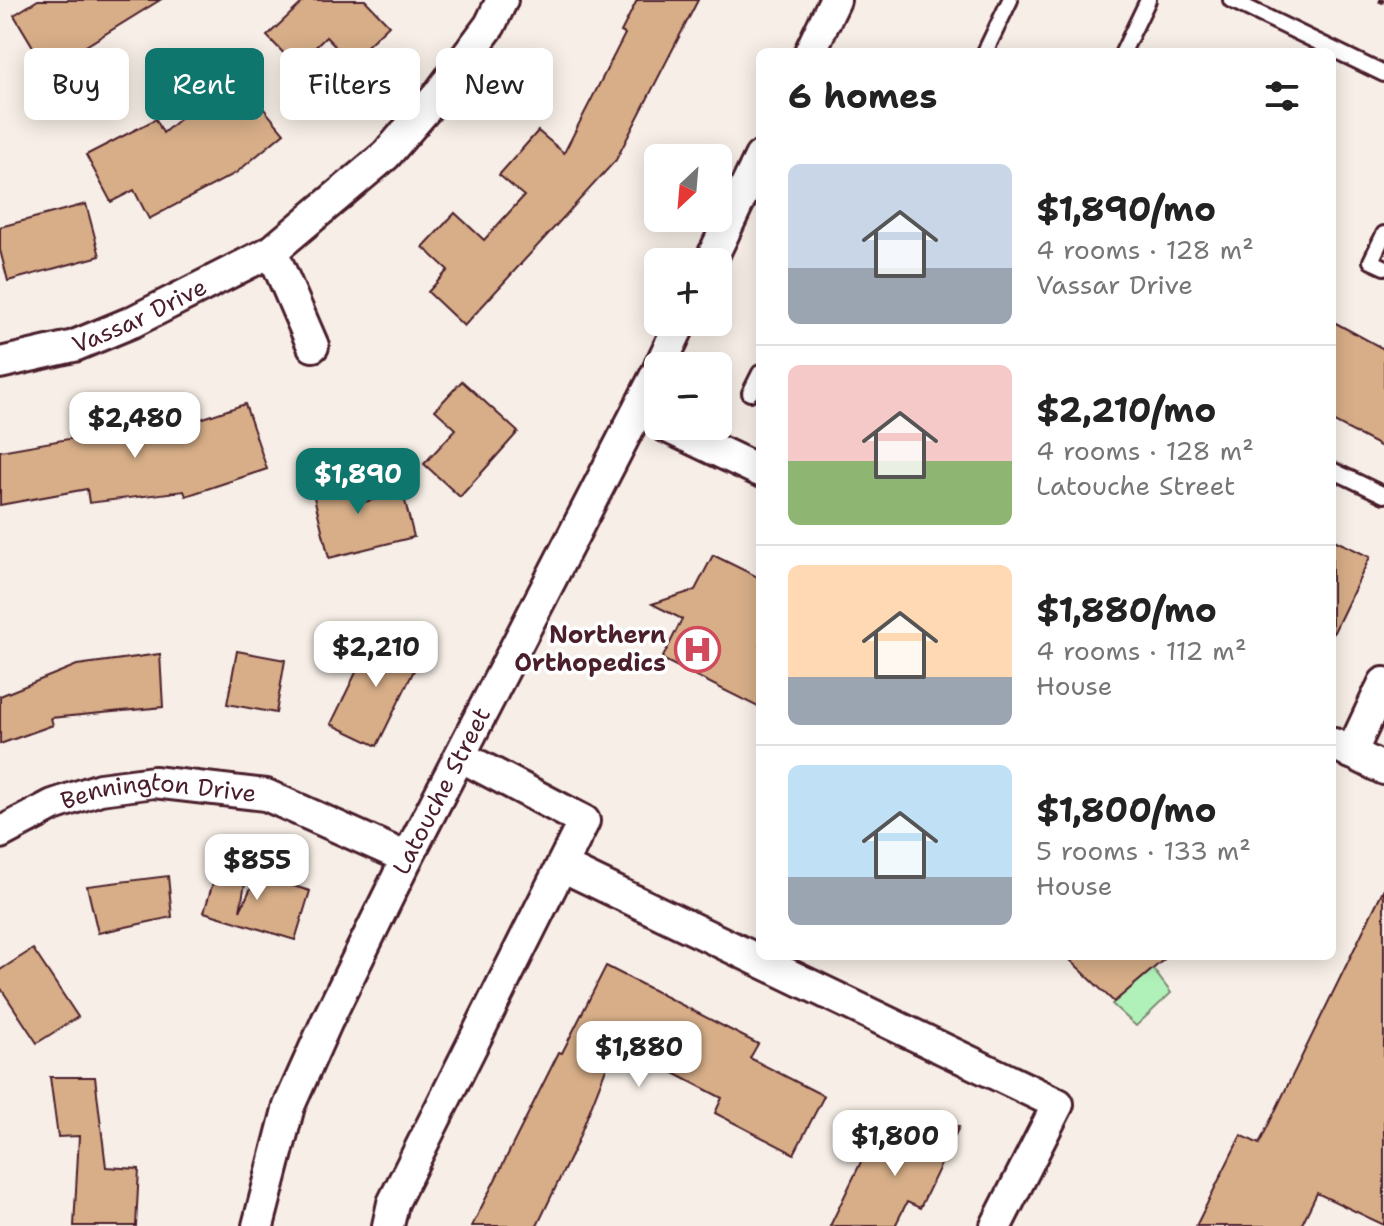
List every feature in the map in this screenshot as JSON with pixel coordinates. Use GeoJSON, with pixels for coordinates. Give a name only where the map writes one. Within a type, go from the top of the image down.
{"type":"FeatureCollection","features":[{"type":"Feature","properties":{"kind":"street","name":"Vassar Drive"},"geometry":{"type":"LineString","coordinates":[[0,363],[88,340],[272,251],[386,155],[464,60],[490,25],[502,0]]}},
{"type":"Feature","properties":{"kind":"street"},"geometry":{"type":"LineString","coordinates":[[812,48],[835,0]]}},
{"type":"Feature","properties":{"kind":"street"},"geometry":{"type":"LineString","coordinates":[[717,248],[756,165]]}},
{"type":"Feature","properties":{"kind":"street"},"geometry":{"type":"LineString","coordinates":[[272,251],[313,346]]}},
{"type":"Feature","properties":{"kind":"street","name":"Latouche Street"},"geometry":{"type":"LineString","coordinates":[[258,1226],[289,1106],[407,858],[460,756],[644,425]]}},
{"type":"Feature","properties":{"kind":"street"},"geometry":{"type":"LineString","coordinates":[[695,440],[756,469]]}},
{"type":"Feature","properties":{"kind":"street"},"geometry":{"type":"LineString","coordinates":[[1384,683],[1341,748],[1384,769]]}},
{"type":"Feature","properties":{"kind":"street"},"geometry":{"type":"LineString","coordinates":[[388,1226],[393,1203],[584,821],[460,756]]}},
{"type":"Feature","properties":{"kind":"street","name":"Bennington Drive"},"geometry":{"type":"LineString","coordinates":[[0,833],[53,805],[100,789],[154,782],[266,795],[407,858]]}},
{"type":"Feature","properties":{"kind":"street"},"geometry":{"type":"LineString","coordinates":[[562,866],[756,959]]}},
{"type":"Feature","properties":{"kind":"street"},"geometry":{"type":"LineString","coordinates":[[758,960],[1058,1104],[996,1226]]}},
{"type":"Feature","properties":{"kind":"lane"},"geometry":{"type":"LineString","coordinates":[[987,48],[1010,0]]}},
{"type":"Feature","properties":{"kind":"lane"},"geometry":{"type":"LineString","coordinates":[[1125,48],[1148,0]]}},
{"type":"Feature","properties":{"kind":"lane"},"geometry":{"type":"LineString","coordinates":[[1231,0],[1330,48]]}},
{"type":"Feature","properties":{"kind":"lane"},"geometry":{"type":"LineString","coordinates":[[1336,51],[1384,74]]}},
{"type":"Feature","properties":{"kind":"lane"},"geometry":{"type":"LineString","coordinates":[[1384,234],[1371,261],[1384,267]]}},
{"type":"Feature","properties":{"kind":"lane"},"geometry":{"type":"LineString","coordinates":[[750,393],[756,381]]}},
{"type":"Feature","properties":{"kind":"lane"},"geometry":{"type":"LineString","coordinates":[[1336,472],[1384,495]]}},
{"type":"Feature","properties":{"kind":"green space"},"geometry":{"type":"Polygon","coordinates":[[[1153,969],[1171,993],[1136,1026],[1112,1004],[1153,969]]]}},
{"type":"Feature","properties":{"kind":"building"},"geometry":{"type":"Polygon","coordinates":[[[38,0],[160,0],[83,48],[34,48],[14,15],[38,0]]]}},
{"type":"Feature","properties":{"kind":"building"},"geometry":{"type":"Polygon","coordinates":[[[305,0],[365,0],[389,25],[365,48],[337,48],[326,37],[315,48],[280,49],[267,36],[305,0]]]}},
{"type":"Feature","properties":{"kind":"building"},"geometry":{"type":"Polygon","coordinates":[[[637,0],[698,0],[616,160],[464,326],[428,292],[448,270],[423,247],[455,213],[484,240],[524,196],[499,175],[538,131],[564,153],[625,34],[621,32],[637,0]]]}},
{"type":"Feature","properties":{"kind":"building"},"geometry":{"type":"Polygon","coordinates":[[[264,109],[284,133],[236,173],[149,219],[134,190],[111,202],[86,155],[154,120],[163,133],[178,120],[264,120],[264,109]]]}},
{"type":"Feature","properties":{"kind":"building"},"geometry":{"type":"Polygon","coordinates":[[[86,204],[100,256],[8,281],[0,250],[0,227],[86,204]]]}},
{"type":"Feature","properties":{"kind":"building"},"geometry":{"type":"Polygon","coordinates":[[[1336,323],[1384,349],[1384,448],[1336,423],[1336,323]]]}},
{"type":"Feature","properties":{"kind":"building"},"geometry":{"type":"Polygon","coordinates":[[[462,381],[518,432],[460,497],[424,464],[456,429],[435,410],[462,381]]]}},
{"type":"Feature","properties":{"kind":"building"},"geometry":{"type":"Polygon","coordinates":[[[245,404],[267,469],[186,496],[184,491],[89,503],[87,489],[0,505],[0,451],[80,437],[78,423],[138,416],[141,439],[245,404]]]}},
{"type":"Feature","properties":{"kind":"building"},"geometry":{"type":"Polygon","coordinates":[[[357,469],[364,502],[403,493],[414,537],[329,558],[310,481],[357,469]]]}},
{"type":"Feature","properties":{"kind":"building"},"geometry":{"type":"Polygon","coordinates":[[[1336,541],[1370,557],[1336,628],[1336,541]]]}},
{"type":"Feature","properties":{"kind":"building"},"geometry":{"type":"Polygon","coordinates":[[[713,555],[756,576],[756,706],[662,659],[682,619],[652,604],[695,590],[713,555]]]}},
{"type":"Feature","properties":{"kind":"building"},"geometry":{"type":"Polygon","coordinates":[[[376,631],[422,654],[377,746],[331,724],[376,631]]]}},
{"type":"Feature","properties":{"kind":"building"},"geometry":{"type":"Polygon","coordinates":[[[237,651],[285,660],[276,713],[227,704],[237,651]]]}},
{"type":"Feature","properties":{"kind":"building"},"geometry":{"type":"Polygon","coordinates":[[[160,654],[163,707],[51,718],[53,725],[0,744],[0,696],[77,665],[160,654]]]}},
{"type":"Feature","properties":{"kind":"building"},"geometry":{"type":"Polygon","coordinates":[[[219,863],[247,872],[240,911],[257,875],[310,891],[295,940],[204,912],[219,863]]]}},
{"type":"Feature","properties":{"kind":"building"},"geometry":{"type":"Polygon","coordinates":[[[168,876],[172,917],[98,933],[87,886],[168,876]]]}},
{"type":"Feature","properties":{"kind":"building"},"geometry":{"type":"Polygon","coordinates":[[[1384,888],[1384,1225],[1317,1193],[1301,1226],[1196,1226],[1241,1135],[1259,1144],[1384,888]]]}},
{"type":"Feature","properties":{"kind":"building"},"geometry":{"type":"Polygon","coordinates":[[[33,949],[78,1017],[37,1043],[0,987],[0,970],[33,949]]]}},
{"type":"Feature","properties":{"kind":"building"},"geometry":{"type":"Polygon","coordinates":[[[1070,960],[1163,960],[1114,1002],[1070,960]]]}},
{"type":"Feature","properties":{"kind":"building"},"geometry":{"type":"Polygon","coordinates":[[[606,966],[758,1044],[750,1058],[824,1096],[794,1154],[715,1113],[722,1098],[616,1043],[576,1145],[537,1226],[472,1226],[559,1052],[562,1053],[606,966]]]}},
{"type":"Feature","properties":{"kind":"building"},"geometry":{"type":"Polygon","coordinates":[[[50,1077],[95,1077],[106,1167],[139,1169],[136,1226],[74,1226],[79,1136],[58,1137],[50,1077]]]}},
{"type":"Feature","properties":{"kind":"building"},"geometry":{"type":"Polygon","coordinates":[[[930,1113],[959,1127],[920,1208],[907,1202],[895,1226],[830,1226],[872,1139],[909,1157],[930,1113]]]}},
{"type":"Feature","properties":{"kind":"place","name":"Northern Orthopedics"},"geometry":{"type":"Point","coordinates":[697,649]}}]}
